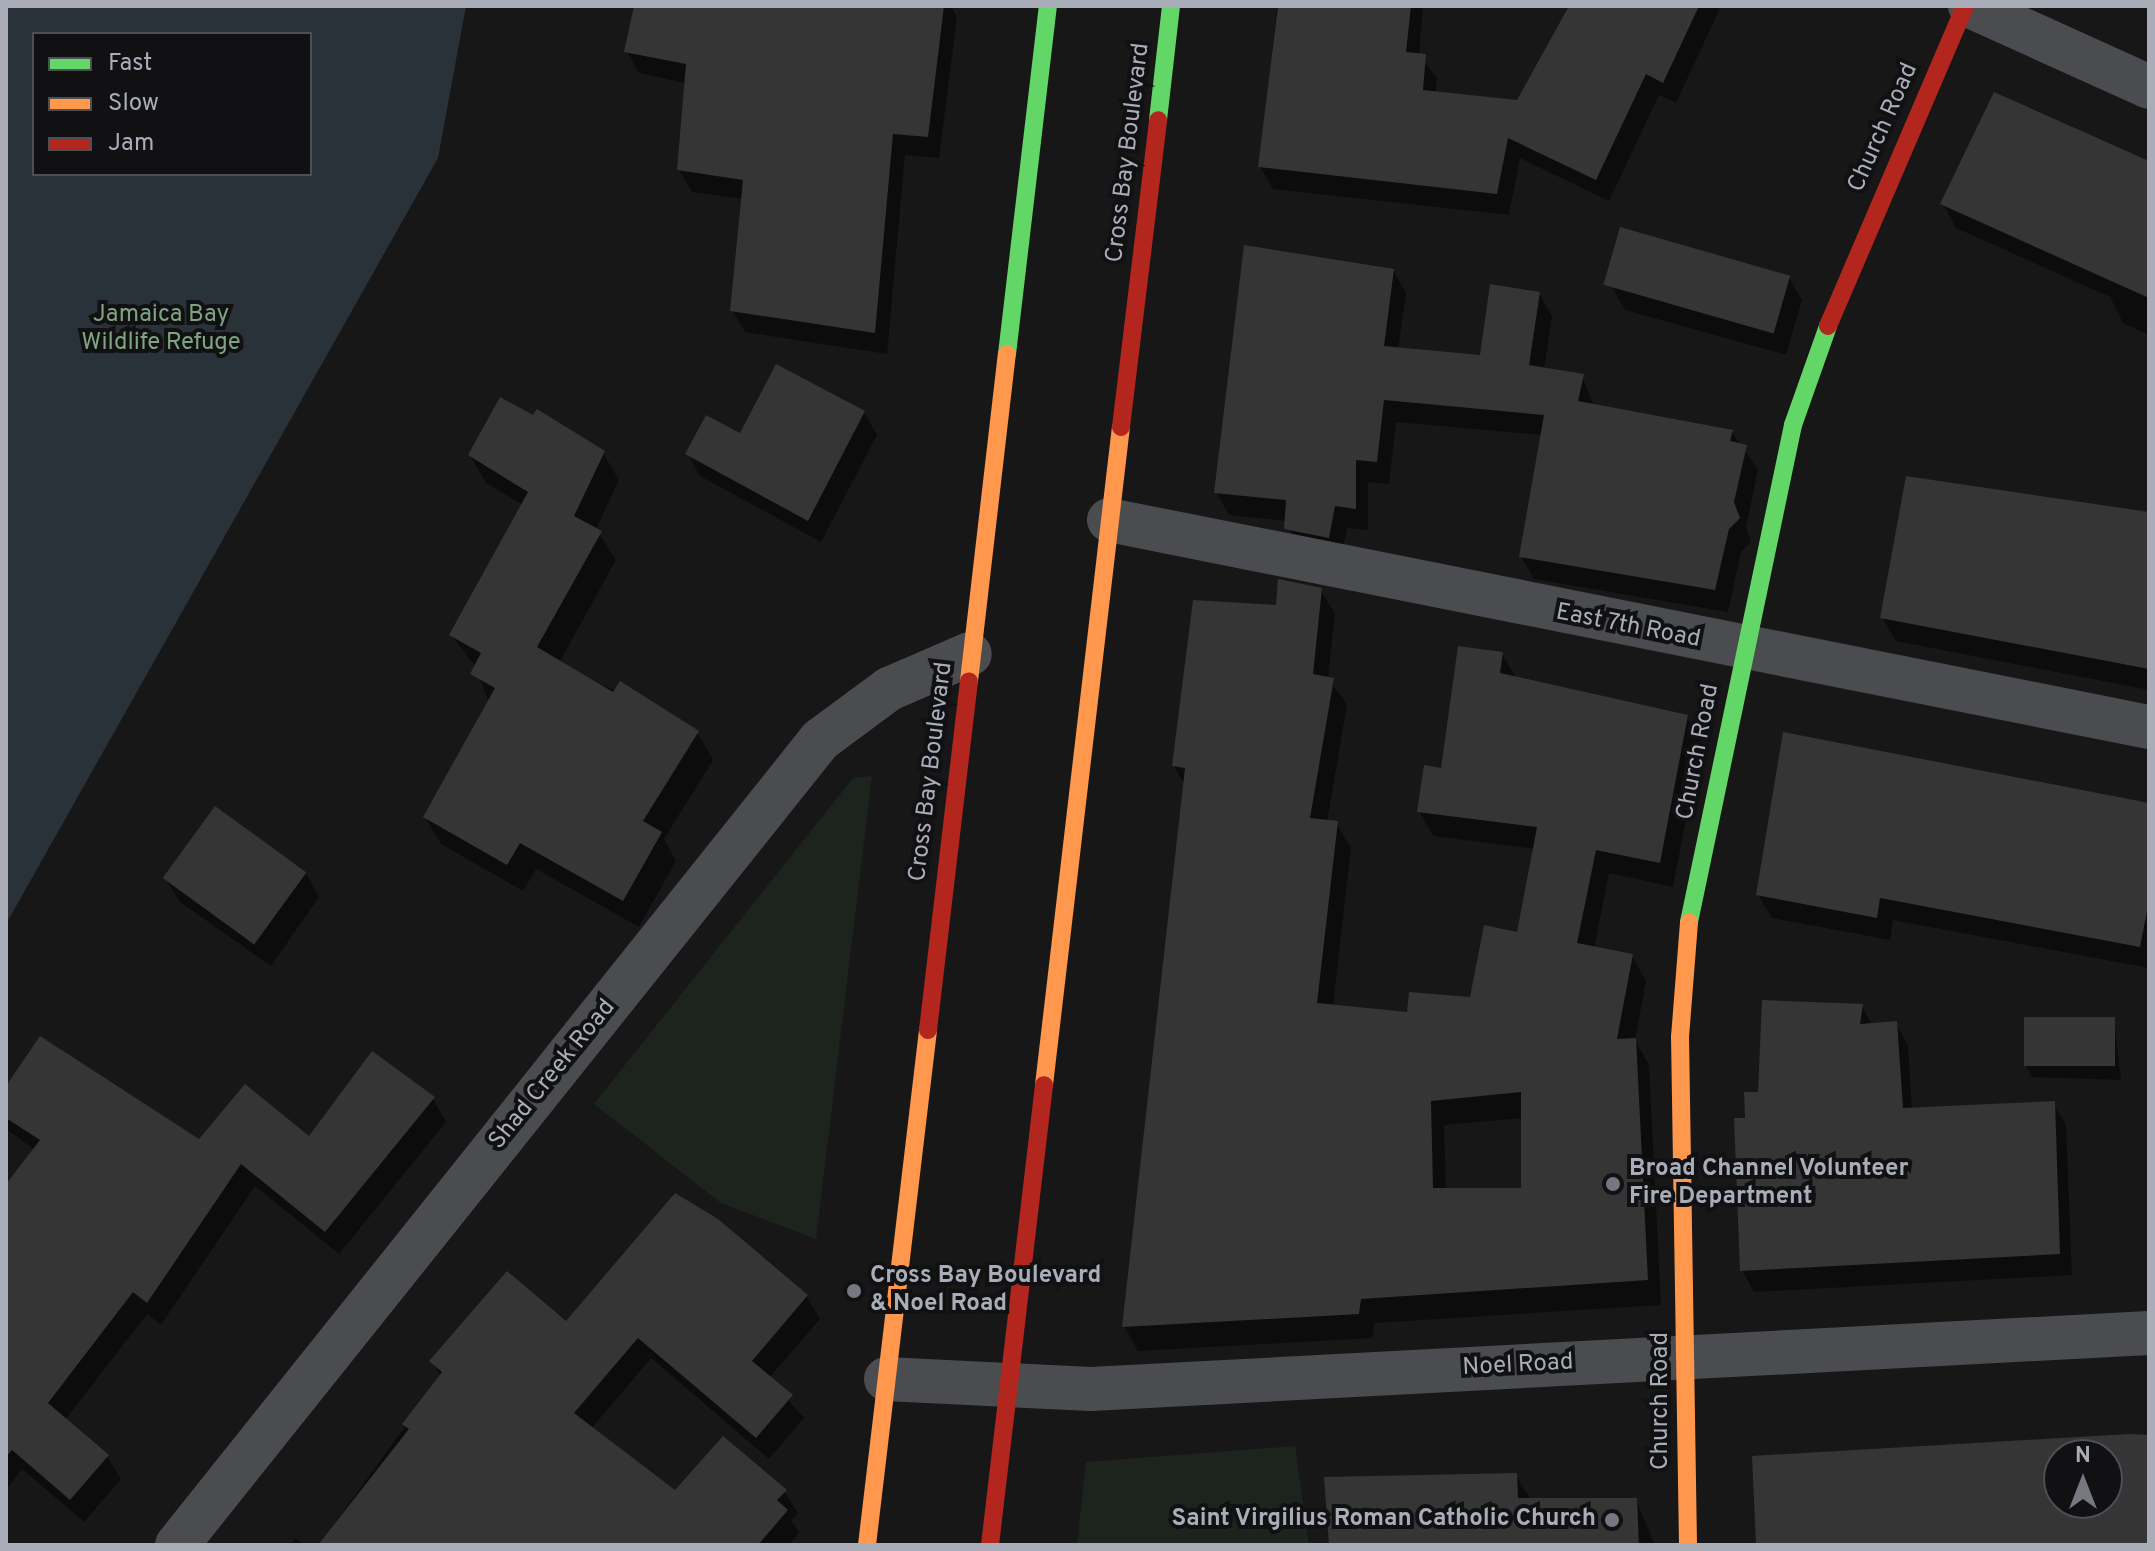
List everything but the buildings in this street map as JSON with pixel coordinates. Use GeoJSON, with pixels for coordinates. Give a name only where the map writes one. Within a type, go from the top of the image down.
{"type":"FeatureCollection","features":[{"type":"Feature","properties":{"kind":"main road","name":"Cross Bay Boulevard"},"geometry":{"type":"LineString","coordinates":[[867,1545],[1048,6]]}},
{"type":"Feature","properties":{"kind":"main road","name":"Cross Bay Boulevard"},"geometry":{"type":"LineString","coordinates":[[990,1545],[1171,6]]}},
{"type":"Feature","properties":{"kind":"main road","name":"Church Road"},"geometry":{"type":"LineString","coordinates":[[1688,1545],[1682,968],[1744,650],[1807,379],[1968,6]]}},
{"type":"Feature","properties":{"kind":"street"},"geometry":{"type":"LineString","coordinates":[[1968,6],[2149,87]]}},
{"type":"Feature","properties":{"kind":"street","name":"East 7th Road"},"geometry":{"type":"LineString","coordinates":[[1109,520],[1744,650],[2149,727]]}},
{"type":"Feature","properties":{"kind":"street","name":"Shad Creek Road"},"geometry":{"type":"LineString","coordinates":[[177,1545],[820,740],[889,689],[970,654]]}},
{"type":"Feature","properties":{"kind":"street","name":"Noel Road"},"geometry":{"type":"LineString","coordinates":[[886,1379],[1010,1387],[1685,1358],[2149,1333]]}},
{"type":"Feature","properties":{"kind":"shaded area","name":"Jamaica Bay Wildlife Refuge"},"geometry":{"type":"Polygon","coordinates":[[[6,6],[466,6],[438,158],[6,924],[6,6]]]}},
{"type":"Feature","properties":{"kind":"shaded area"},"geometry":{"type":"Polygon","coordinates":[[[872,776],[816,1239],[721,1203],[594,1104],[853,778],[872,776]]]}},
{"type":"Feature","properties":{"kind":"shaded area"},"geometry":{"type":"Polygon","coordinates":[[[1295,1446],[1309,1545],[1077,1545],[1086,1462],[1295,1446]]]}},
{"type":"Feature","properties":{"kind":"traffic: fast"},"geometry":{"type":"LineString","coordinates":[[1007,354],[1048,6]]}},
{"type":"Feature","properties":{"kind":"traffic: fast"},"geometry":{"type":"LineString","coordinates":[[1158,120],[1171,6]]}},
{"type":"Feature","properties":{"kind":"traffic: fast"},"geometry":{"type":"LineString","coordinates":[[1689,922],[1793,425],[1828,326]]}},
{"type":"Feature","properties":{"kind":"traffic: slow"},"geometry":{"type":"LineString","coordinates":[[969,681],[1007,354]]}},
{"type":"Feature","properties":{"kind":"traffic: slow"},"geometry":{"type":"LineString","coordinates":[[1044,1085],[1121,427]]}},
{"type":"Feature","properties":{"kind":"traffic: slow"},"geometry":{"type":"LineString","coordinates":[[1688,1545],[1680,1037],[1689,922]]}},
{"type":"Feature","properties":{"kind":"traffic: slow"},"geometry":{"type":"LineString","coordinates":[[867,1545],[928,1030]]}},
{"type":"Feature","properties":{"kind":"traffic: jam"},"geometry":{"type":"LineString","coordinates":[[1828,326],[1965,6]]}},
{"type":"Feature","properties":{"kind":"traffic: jam"},"geometry":{"type":"LineString","coordinates":[[1121,427],[1158,120]]}},
{"type":"Feature","properties":{"kind":"traffic: jam"},"geometry":{"type":"LineString","coordinates":[[928,1030],[969,681]]}},
{"type":"Feature","properties":{"kind":"traffic: jam"},"geometry":{"type":"LineString","coordinates":[[990,1545],[1044,1085]]}},
{"type":"Feature","properties":{"kind":"place","name":"Broad Channel Volunteer Fire Department"},"geometry":{"type":"Point","coordinates":[1613,1184]}},
{"type":"Feature","properties":{"kind":"place","name":"Cross Bay Boulevard & Noel Road"},"geometry":{"type":"Point","coordinates":[854,1291]}},
{"type":"Feature","properties":{"kind":"place","name":"Saint Virgilius Roman Catholic Church"},"geometry":{"type":"Point","coordinates":[1612,1520]}}]}
